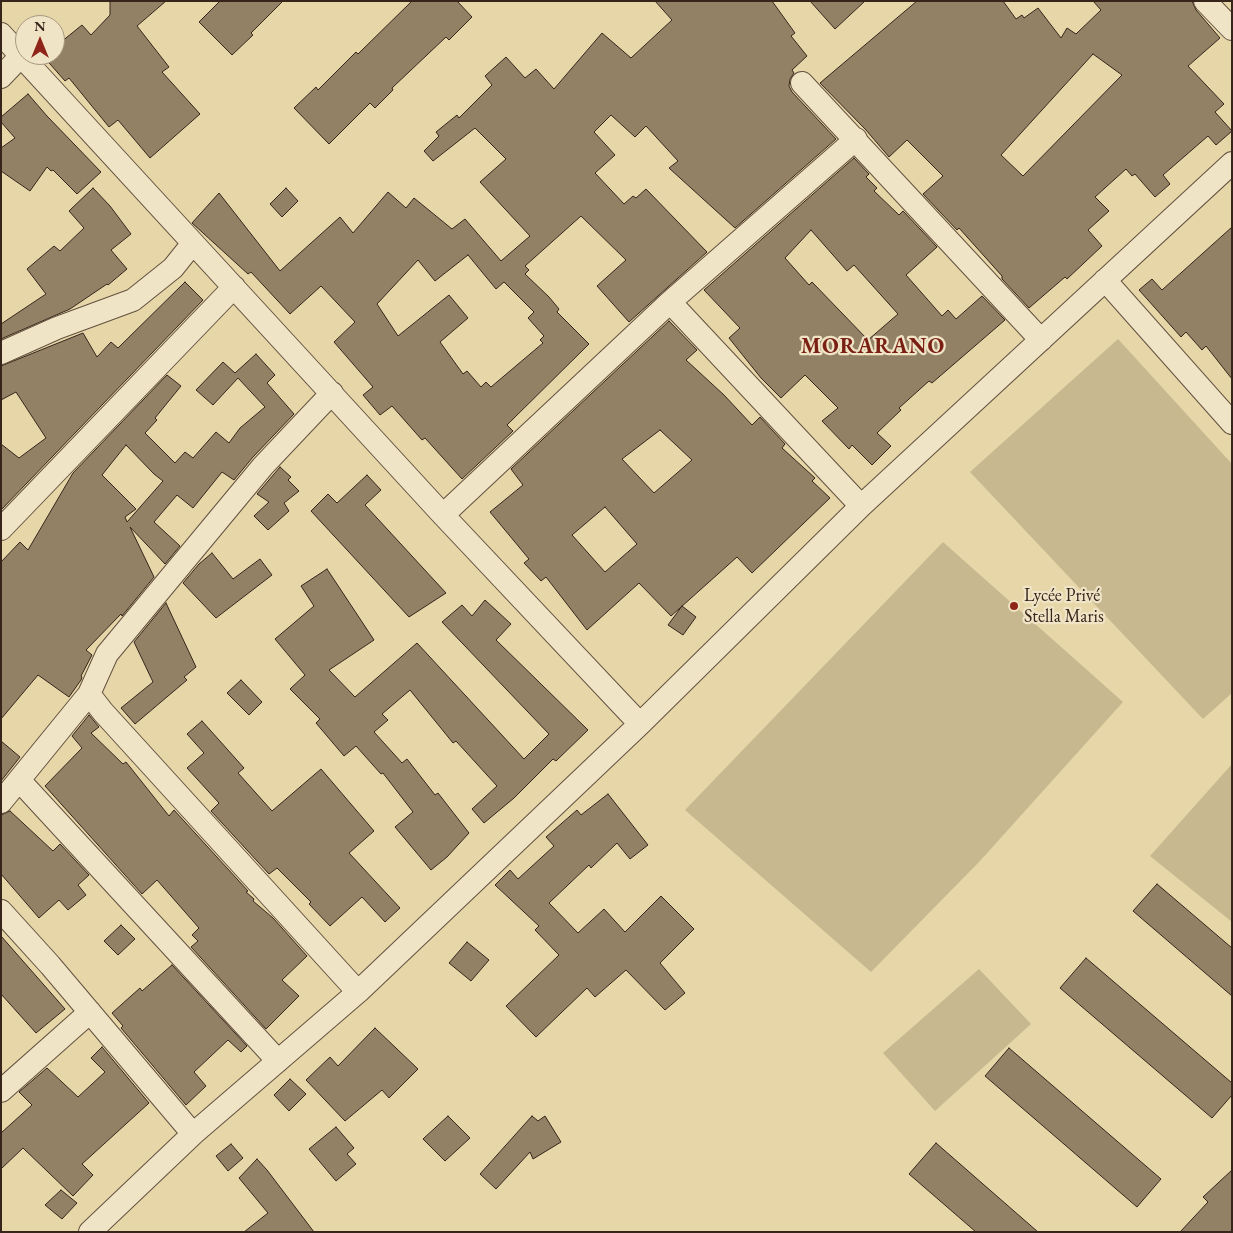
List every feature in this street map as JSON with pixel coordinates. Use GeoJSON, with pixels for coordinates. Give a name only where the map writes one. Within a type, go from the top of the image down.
{"type":"FeatureCollection","features":[{"type":"Feature","properties":{"kind":"street"},"geometry":{"type":"LineString","coordinates":[[1205,1],[1232,29]]}},
{"type":"Feature","properties":{"kind":"street"},"geometry":{"type":"LineString","coordinates":[[1,34],[15,49]]}},
{"type":"Feature","properties":{"kind":"street"},"geometry":{"type":"LineString","coordinates":[[1,77],[15,62]]}},
{"type":"Feature","properties":{"kind":"street"},"geometry":{"type":"LineString","coordinates":[[29,65],[444,515],[640,724]]}},
{"type":"Feature","properties":{"kind":"street"},"geometry":{"type":"LineString","coordinates":[[802,83],[1041,340]]}},
{"type":"Feature","properties":{"kind":"street"},"geometry":{"type":"LineString","coordinates":[[444,515],[670,302],[856,140]]}},
{"type":"Feature","properties":{"kind":"street"},"geometry":{"type":"LineString","coordinates":[[90,1232],[193,1134],[358,992],[640,724],[861,506],[1232,162]]}},
{"type":"Feature","properties":{"kind":"street"},"geometry":{"type":"LineString","coordinates":[[1,353],[58,328],[133,300],[173,268],[193,243]]}},
{"type":"Feature","properties":{"kind":"street"},"geometry":{"type":"LineString","coordinates":[[1105,280],[1232,424]]}},
{"type":"Feature","properties":{"kind":"street"},"geometry":{"type":"LineString","coordinates":[[1,529],[234,287]]}},
{"type":"Feature","properties":{"kind":"street"},"geometry":{"type":"LineString","coordinates":[[670,302],[861,506]]}},
{"type":"Feature","properties":{"kind":"street"},"geometry":{"type":"LineString","coordinates":[[1,802],[89,694],[107,654],[263,466],[332,393]]}},
{"type":"Feature","properties":{"kind":"street"},"geometry":{"type":"LineString","coordinates":[[89,694],[103,712],[358,992]]}},
{"type":"Feature","properties":{"kind":"street"},"geometry":{"type":"LineString","coordinates":[[19,780],[278,1061]]}},
{"type":"Feature","properties":{"kind":"street"},"geometry":{"type":"LineString","coordinates":[[1,911],[50,965],[193,1134]]}},
{"type":"Feature","properties":{"kind":"street"},"geometry":{"type":"LineString","coordinates":[[1,1091],[90,1012]]}},
{"type":"Feature","properties":{"kind":"shaded area"},"geometry":{"type":"Polygon","coordinates":[[[1118,339],[1232,464],[1232,693],[1203,719],[970,472],[1118,339]]]}},
{"type":"Feature","properties":{"kind":"shaded area"},"geometry":{"type":"Polygon","coordinates":[[[943,542],[1123,702],[980,861],[871,972],[685,810],[943,542]]]}},
{"type":"Feature","properties":{"kind":"shaded area"},"geometry":{"type":"Polygon","coordinates":[[[1232,764],[1232,922],[1150,856],[1232,764]]]}},
{"type":"Feature","properties":{"kind":"shaded area"},"geometry":{"type":"Polygon","coordinates":[[[979,969],[1031,1024],[935,1111],[883,1053],[979,969]]]}},
{"type":"Feature","properties":{"kind":"building"},"geometry":{"type":"Polygon","coordinates":[[[110,1],[166,1],[137,26],[169,67],[162,72],[200,114],[150,158],[118,120],[109,127],[69,78],[65,81],[51,65],[65,65],[65,39],[82,25],[91,35],[110,15],[110,1]]]}},
{"type":"Feature","properties":{"kind":"building"},"geometry":{"type":"Polygon","coordinates":[[[220,1],[283,1],[251,33],[253,35],[232,55],[199,22],[220,1]]]}},
{"type":"Feature","properties":{"kind":"building"},"geometry":{"type":"Polygon","coordinates":[[[412,1],[457,1],[472,17],[449,40],[446,37],[392,88],[393,90],[375,108],[370,103],[329,144],[294,108],[316,87],[318,90],[356,52],[358,54],[412,1]]]}},
{"type":"Feature","properties":{"kind":"building"},"geometry":{"type":"Polygon","coordinates":[[[655,1],[772,1],[795,33],[791,36],[807,56],[792,70],[794,73],[790,79],[789,86],[792,92],[836,139],[735,228],[669,168],[678,161],[646,126],[635,137],[611,115],[594,132],[615,155],[595,173],[624,204],[633,196],[636,198],[646,189],[707,252],[629,322],[597,286],[626,260],[581,216],[525,266],[529,270],[525,274],[549,297],[559,309],[557,312],[589,344],[507,425],[513,431],[462,479],[425,438],[422,440],[392,406],[380,415],[363,395],[373,387],[334,342],[355,322],[321,286],[290,314],[251,272],[248,274],[192,223],[219,193],[280,271],[340,217],[353,233],[388,192],[406,208],[414,198],[452,229],[465,219],[501,261],[530,236],[480,182],[506,159],[475,128],[433,161],[424,151],[439,136],[436,132],[457,115],[459,118],[492,85],[485,76],[506,57],[525,78],[536,69],[554,89],[602,33],[631,58],[672,20],[655,1]],[[468,255],[435,281],[418,260],[377,304],[398,336],[449,295],[468,318],[440,342],[463,374],[467,371],[481,387],[486,382],[491,387],[543,343],[540,340],[544,336],[528,318],[534,312],[504,282],[496,289],[468,255]]]}},
{"type":"Feature","properties":{"kind":"building"},"geometry":{"type":"Polygon","coordinates":[[[810,1],[865,1],[835,29],[810,1]]]}},
{"type":"Feature","properties":{"kind":"building"},"geometry":{"type":"Polygon","coordinates":[[[917,1],[1003,1],[1016,19],[1022,15],[1024,18],[1038,8],[1061,38],[1067,28],[1076,34],[1101,10],[1093,1],[1192,1],[1196,10],[1220,38],[1188,66],[1224,104],[1215,112],[1232,131],[1216,145],[1208,136],[1163,175],[1170,184],[1155,197],[1135,174],[1132,176],[1126,169],[1095,197],[1109,211],[1088,230],[1102,246],[1067,279],[1065,277],[1029,308],[959,228],[957,230],[923,194],[943,176],[907,140],[889,157],[866,130],[820,83],[917,1]],[[1093,54],[1001,155],[1023,176],[1122,75],[1093,54]]]}},
{"type":"Feature","properties":{"kind":"building"},"geometry":{"type":"Polygon","coordinates":[[[28,94],[101,172],[77,194],[53,170],[51,171],[47,167],[30,191],[1,171],[1,148],[15,138],[1,122],[1,117],[28,94]]]}},
{"type":"Feature","properties":{"kind":"building"},"geometry":{"type":"Polygon","coordinates":[[[854,158],[869,174],[866,177],[877,188],[874,191],[899,215],[903,211],[937,247],[906,275],[942,316],[948,310],[956,319],[982,296],[1005,320],[932,383],[929,381],[899,408],[901,410],[877,433],[891,446],[872,465],[852,445],[849,449],[822,421],[838,408],[805,375],[781,398],[761,378],[729,338],[740,328],[704,290],[854,158]],[[811,230],[785,258],[809,285],[812,282],[868,340],[898,314],[854,265],[847,271],[811,230]]]}},
{"type":"Feature","properties":{"kind":"building"},"geometry":{"type":"Polygon","coordinates":[[[93,188],[110,206],[131,234],[111,250],[127,269],[108,285],[70,309],[1,339],[1,324],[46,294],[27,269],[54,246],[60,251],[84,228],[69,211],[93,188]]]}},
{"type":"Feature","properties":{"kind":"building"},"geometry":{"type":"Polygon","coordinates":[[[286,188],[298,201],[282,217],[270,204],[286,188]]]}},
{"type":"Feature","properties":{"kind":"building"},"geometry":{"type":"Polygon","coordinates":[[[1232,227],[1232,379],[1206,346],[1202,350],[1186,332],[1181,337],[1139,290],[1152,279],[1162,290],[1232,227]]]}},
{"type":"Feature","properties":{"kind":"building"},"geometry":{"type":"Polygon","coordinates":[[[185,282],[203,300],[1,510],[1,444],[19,458],[46,438],[16,392],[1,400],[1,366],[83,333],[97,357],[111,342],[118,348],[185,282]]]}},
{"type":"Feature","properties":{"kind":"building"},"geometry":{"type":"Polygon","coordinates":[[[669,321],[697,350],[686,360],[724,395],[752,425],[760,417],[785,444],[782,448],[815,478],[812,481],[830,498],[752,573],[737,557],[671,616],[639,583],[587,630],[546,577],[541,581],[524,563],[529,559],[490,512],[523,485],[511,469],[669,321]],[[660,430],[622,459],[654,493],[692,460],[660,430]],[[605,507],[572,535],[605,572],[637,544],[605,507]]]}},
{"type":"Feature","properties":{"kind":"building"},"geometry":{"type":"Polygon","coordinates":[[[256,354],[275,375],[267,383],[294,414],[234,480],[222,472],[193,508],[177,495],[154,522],[180,546],[165,564],[130,527],[154,577],[122,616],[121,614],[86,650],[92,655],[81,676],[81,680],[69,697],[38,675],[1,719],[1,562],[20,542],[28,550],[73,473],[167,375],[181,386],[155,418],[157,420],[145,433],[175,463],[185,452],[193,458],[216,432],[229,443],[240,428],[265,407],[238,378],[213,405],[196,390],[223,362],[235,373],[256,354]],[[126,445],[102,475],[136,509],[125,517],[127,522],[163,481],[126,445]]]}},
{"type":"Feature","properties":{"kind":"building"},"geometry":{"type":"Polygon","coordinates":[[[280,467],[291,477],[288,480],[299,491],[284,503],[289,511],[268,530],[254,516],[269,502],[257,494],[280,467]]]}},
{"type":"Feature","properties":{"kind":"building"},"geometry":{"type":"Polygon","coordinates":[[[367,475],[381,490],[365,505],[446,593],[409,617],[311,511],[328,494],[337,503],[367,475]]]}},
{"type":"Feature","properties":{"kind":"building"},"geometry":{"type":"Polygon","coordinates":[[[212,553],[233,579],[260,559],[272,575],[216,618],[183,583],[199,564],[212,553]]]}},
{"type":"Feature","properties":{"kind":"building"},"geometry":{"type":"Polygon","coordinates":[[[327,569],[374,640],[329,670],[355,697],[417,643],[524,759],[549,734],[442,622],[462,605],[472,616],[485,600],[511,624],[496,640],[588,730],[556,761],[553,759],[514,798],[484,823],[472,809],[497,786],[456,741],[453,743],[410,690],[382,714],[388,720],[374,732],[402,763],[407,759],[435,795],[438,793],[469,833],[447,857],[431,870],[395,827],[413,812],[383,773],[381,774],[356,746],[344,756],[316,723],[320,719],[290,689],[305,675],[275,639],[314,606],[301,586],[327,569]]]}},
{"type":"Feature","properties":{"kind":"building"},"geometry":{"type":"Polygon","coordinates":[[[166,603],[196,667],[184,677],[187,680],[135,724],[121,708],[153,682],[134,642],[166,603]]]}},
{"type":"Feature","properties":{"kind":"building"},"geometry":{"type":"Polygon","coordinates":[[[682,606],[696,617],[683,635],[668,625],[682,606]]]}},
{"type":"Feature","properties":{"kind":"building"},"geometry":{"type":"Polygon","coordinates":[[[241,680],[262,702],[249,715],[227,693],[241,680]]]}},
{"type":"Feature","properties":{"kind":"building"},"geometry":{"type":"Polygon","coordinates":[[[89,715],[99,727],[91,733],[123,764],[126,762],[169,816],[174,810],[248,891],[246,892],[254,899],[253,901],[273,918],[307,956],[282,980],[299,996],[266,1029],[191,947],[198,941],[192,935],[199,928],[157,880],[142,894],[45,786],[82,748],[72,736],[89,715]]]}},
{"type":"Feature","properties":{"kind":"building"},"geometry":{"type":"Polygon","coordinates":[[[202,721],[244,768],[238,773],[272,811],[321,769],[374,831],[349,853],[400,908],[385,922],[362,897],[330,926],[309,904],[311,902],[277,868],[269,874],[211,811],[219,803],[187,768],[204,753],[187,734],[202,721]]]}},
{"type":"Feature","properties":{"kind":"building"},"geometry":{"type":"Polygon","coordinates":[[[1,741],[20,757],[1,781],[1,741]]]}},
{"type":"Feature","properties":{"kind":"building"},"geometry":{"type":"Polygon","coordinates":[[[608,794],[648,845],[630,859],[617,843],[591,868],[589,865],[549,903],[578,933],[604,909],[625,932],[661,896],[694,929],[660,963],[685,993],[665,1010],[626,970],[595,997],[587,988],[536,1037],[506,1006],[559,955],[535,930],[539,926],[495,885],[510,870],[518,879],[554,846],[546,837],[577,810],[581,815],[608,794]]]}},
{"type":"Feature","properties":{"kind":"building"},"geometry":{"type":"Polygon","coordinates":[[[10,811],[53,851],[60,844],[89,875],[78,885],[86,895],[68,910],[59,900],[39,918],[1,874],[1,815],[10,811]]]}},
{"type":"Feature","properties":{"kind":"building"},"geometry":{"type":"Polygon","coordinates":[[[1157,884],[1232,948],[1232,996],[1133,911],[1157,884]]]}},
{"type":"Feature","properties":{"kind":"building"},"geometry":{"type":"Polygon","coordinates":[[[121,925],[135,939],[118,955],[104,941],[121,925]]]}},
{"type":"Feature","properties":{"kind":"building"},"geometry":{"type":"Polygon","coordinates":[[[1,936],[65,1009],[36,1033],[1,994],[1,936]]]}},
{"type":"Feature","properties":{"kind":"building"},"geometry":{"type":"Polygon","coordinates":[[[467,942],[489,960],[471,981],[449,963],[467,942]]]}},
{"type":"Feature","properties":{"kind":"building"},"geometry":{"type":"Polygon","coordinates":[[[1086,958],[1232,1083],[1232,1095],[1212,1118],[1060,988],[1086,958]]]}},
{"type":"Feature","properties":{"kind":"building"},"geometry":{"type":"Polygon","coordinates":[[[172,965],[247,1046],[241,1052],[228,1040],[194,1072],[206,1086],[186,1105],[121,1028],[123,1026],[112,1013],[140,988],[142,991],[172,965]]]}},
{"type":"Feature","properties":{"kind":"building"},"geometry":{"type":"Polygon","coordinates":[[[375,1028],[418,1069],[389,1098],[382,1090],[345,1121],[306,1080],[330,1057],[338,1066],[375,1028]]]}},
{"type":"Feature","properties":{"kind":"building"},"geometry":{"type":"Polygon","coordinates":[[[102,1047],[149,1103],[82,1164],[93,1175],[73,1196],[23,1148],[1,1169],[1,1133],[32,1105],[19,1092],[47,1068],[78,1097],[105,1072],[91,1058],[102,1047]]]}},
{"type":"Feature","properties":{"kind":"building"},"geometry":{"type":"Polygon","coordinates":[[[1009,1048],[1161,1179],[1137,1207],[985,1076],[1009,1048]]]}},
{"type":"Feature","properties":{"kind":"building"},"geometry":{"type":"Polygon","coordinates":[[[290,1079],[306,1094],[289,1111],[274,1095],[290,1079]]]}},
{"type":"Feature","properties":{"kind":"building"},"geometry":{"type":"Polygon","coordinates":[[[448,1116],[470,1138],[445,1161],[423,1139],[448,1116]]]}},
{"type":"Feature","properties":{"kind":"building"},"geometry":{"type":"Polygon","coordinates":[[[532,1116],[538,1121],[545,1116],[561,1142],[533,1159],[530,1152],[496,1189],[480,1174],[532,1116]]]}},
{"type":"Feature","properties":{"kind":"building"},"geometry":{"type":"Polygon","coordinates":[[[336,1127],[354,1148],[347,1154],[356,1164],[336,1181],[309,1149],[336,1127]]]}},
{"type":"Feature","properties":{"kind":"building"},"geometry":{"type":"Polygon","coordinates":[[[936,1143],[1038,1232],[976,1232],[909,1174],[936,1143]]]}},
{"type":"Feature","properties":{"kind":"building"},"geometry":{"type":"Polygon","coordinates":[[[231,1144],[243,1158],[228,1171],[216,1156],[231,1144]]]}},
{"type":"Feature","properties":{"kind":"building"},"geometry":{"type":"Polygon","coordinates":[[[257,1159],[314,1232],[244,1232],[268,1213],[239,1178],[257,1159]]]}},
{"type":"Feature","properties":{"kind":"building"},"geometry":{"type":"Polygon","coordinates":[[[1232,1170],[1232,1232],[1180,1232],[1208,1202],[1203,1197],[1232,1170]]]}},
{"type":"Feature","properties":{"kind":"building"},"geometry":{"type":"Polygon","coordinates":[[[61,1190],[77,1203],[62,1219],[45,1205],[61,1190]]]}},
{"type":"Feature","properties":{"kind":"place","name":"Lycée Privé Stella Maris"},"geometry":{"type":"Point","coordinates":[1014,606]}},
{"type":"Feature","properties":{"kind":"district","name":"MORARANO"},"geometry":{"type":"Point","coordinates":[873,347]}}]}
